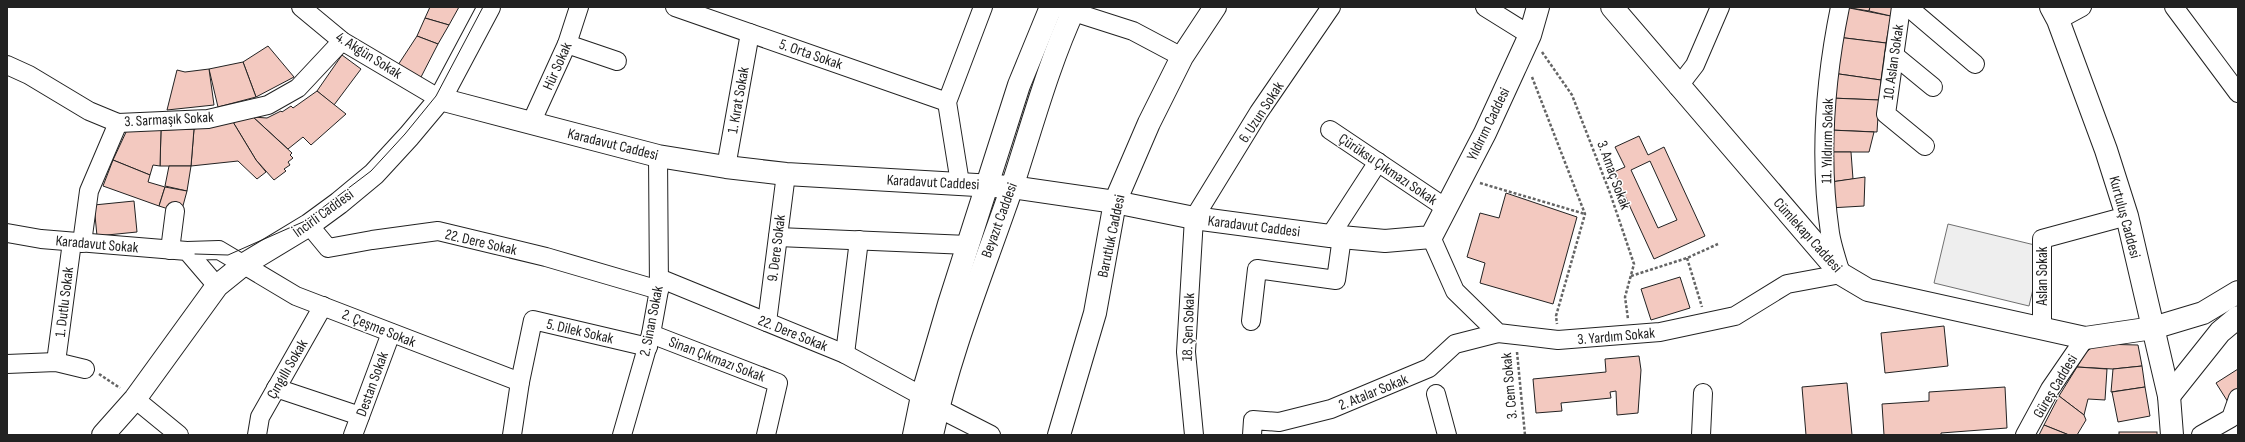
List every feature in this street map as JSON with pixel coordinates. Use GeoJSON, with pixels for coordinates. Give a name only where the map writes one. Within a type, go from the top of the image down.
{"type":"FeatureCollection","features":[{"type":"Feature","properties":{"kind":"main road","name":"İncirli Caddesi"},"geometry":{"type":"LineString","coordinates":[[135,399],[216,286],[243,265],[309,225],[374,174],[440,99],[489,7]]}},
{"type":"Feature","properties":{"kind":"main road","name":"Beyazıt Caddesi"},"geometry":{"type":"LineString","coordinates":[[932,435],[930,402],[968,245],[1019,85],[1052,7]]}},
{"type":"Feature","properties":{"kind":"main road","name":"Barutluk Caddesi"},"geometry":{"type":"LineString","coordinates":[[1059,435],[1095,313],[1115,202],[1149,123],[1182,57],[1215,7]]}},
{"type":"Feature","properties":{"kind":"main road","name":"Yıldırım Caddesi"},"geometry":{"type":"LineString","coordinates":[[1431,237],[1485,133],[1526,44],[1538,7]]}},
{"type":"Feature","properties":{"kind":"main road","name":"Cümlekapı Caddesi"},"geometry":{"type":"LineString","coordinates":[[1612,7],[1678,87],[1840,274],[1868,290],[2085,338],[2153,328],[2203,313],[2238,292]]}},
{"type":"Feature","properties":{"kind":"main road","name":"Beyazıt Caddesi"},"geometry":{"type":"LineString","coordinates":[[914,435],[930,402],[972,296],[1011,187],[1069,9]]}},
{"type":"Feature","properties":{"kind":"main road","name":"Kurtuluş Caddesi"},"geometry":{"type":"LineString","coordinates":[[2055,14],[2106,150],[2127,216],[2169,396],[2172,435]]}},
{"type":"Feature","properties":{"kind":"main road","name":"Karadavut Caddesi"},"geometry":{"type":"LineString","coordinates":[[440,99],[658,156],[726,167],[786,174],[1011,187],[1115,202],[1194,218],[1385,241],[1431,237]]}},
{"type":"Feature","properties":{"kind":"main road"},"geometry":{"type":"LineString","coordinates":[[2169,396],[2220,332],[2238,317]]}},
{"type":"Feature","properties":{"kind":"main road"},"geometry":{"type":"LineString","coordinates":[[103,435],[135,399]]}},
{"type":"Feature","properties":{"kind":"main road"},"geometry":{"type":"LineString","coordinates":[[116,435],[135,399]]}},
{"type":"Feature","properties":{"kind":"street","name":"4. Akgün Sokak"},"geometry":{"type":"LineString","coordinates":[[301,7],[342,41],[440,99]]}},
{"type":"Feature","properties":{"kind":"street","name":"Hür Sokak"},"geometry":{"type":"LineString","coordinates":[[531,123],[567,44],[579,7]]}},
{"type":"Feature","properties":{"kind":"street","name":"5. Orta Sokak"},"geometry":{"type":"LineString","coordinates":[[675,7],[948,102]]}},
{"type":"Feature","properties":{"kind":"street"},"geometry":{"type":"LineString","coordinates":[[960,183],[948,102],[983,7]]}},
{"type":"Feature","properties":{"kind":"street","name":"6. Uzun Sokak"},"geometry":{"type":"LineString","coordinates":[[1194,218],[1259,112],[1331,7]]}},
{"type":"Feature","properties":{"kind":"street"},"geometry":{"type":"LineString","coordinates":[[1485,7],[1526,44]]}},
{"type":"Feature","properties":{"kind":"street"},"geometry":{"type":"LineString","coordinates":[[1678,87],[1695,65],[1720,7]]}},
{"type":"Feature","properties":{"kind":"street","name":"11. Yıldırım Sokak"},"geometry":{"type":"LineString","coordinates":[[1840,7],[1830,57],[1824,163],[1830,233],[1840,274]]}},
{"type":"Feature","properties":{"kind":"street","name":"10. Aslan Sokak"},"geometry":{"type":"LineString","coordinates":[[1901,7],[1886,114],[1925,146]]}},
{"type":"Feature","properties":{"kind":"street"},"geometry":{"type":"LineString","coordinates":[[1908,7],[1975,64]]}},
{"type":"Feature","properties":{"kind":"street"},"geometry":{"type":"LineString","coordinates":[[2055,14],[2082,7]]}},
{"type":"Feature","properties":{"kind":"street"},"geometry":{"type":"LineString","coordinates":[[2174,7],[2238,93]]}},
{"type":"Feature","properties":{"kind":"street"},"geometry":{"type":"LineString","coordinates":[[1069,9],[1133,31],[1182,57]]}},
{"type":"Feature","properties":{"kind":"street","name":"1. Kırat Sokak"},"geometry":{"type":"LineString","coordinates":[[726,167],[750,33]]}},
{"type":"Feature","properties":{"kind":"street","name":"3. Sarmaşık Sokak"},"geometry":{"type":"LineString","coordinates":[[7,65],[30,75],[89,112],[118,123],[208,119],[268,105],[298,88],[342,41]]}},
{"type":"Feature","properties":{"kind":"street"},"geometry":{"type":"LineString","coordinates":[[567,44],[617,60]]}},
{"type":"Feature","properties":{"kind":"street"},"geometry":{"type":"LineString","coordinates":[[1894,55],[1933,87]]}},
{"type":"Feature","properties":{"kind":"street","name":"1. Dutlu Sokak"},"geometry":{"type":"LineString","coordinates":[[56,362],[77,242],[89,191],[118,123]]}},
{"type":"Feature","properties":{"kind":"street","name":"Çürüksu Çıkmazı Sokak"},"geometry":{"type":"LineString","coordinates":[[1330,130],[1446,208]]}},
{"type":"Feature","properties":{"kind":"street","name":"2. Sinan Sokak"},"geometry":{"type":"LineString","coordinates":[[622,435],[649,340],[659,284],[658,156]]}},
{"type":"Feature","properties":{"kind":"street"},"geometry":{"type":"LineString","coordinates":[[1251,321],[1257,269],[1336,280],[1336,236],[1378,162]]}},
{"type":"Feature","properties":{"kind":"street","name":"9. Dere Sokak"},"geometry":{"type":"LineString","coordinates":[[767,322],[786,174]]}},
{"type":"Feature","properties":{"kind":"street"},"geometry":{"type":"LineString","coordinates":[[175,211],[178,251],[216,286]]}},
{"type":"Feature","properties":{"kind":"street","name":"Aslan Sokak"},"geometry":{"type":"LineString","coordinates":[[2042,328],[2042,239],[2127,216]]}},
{"type":"Feature","properties":{"kind":"street","name":"18. Şen Sokak"},"geometry":{"type":"LineString","coordinates":[[1194,218],[1186,352],[1194,435]]}},
{"type":"Feature","properties":{"kind":"street","name":"22. Dere Sokak"},"geometry":{"type":"LineString","coordinates":[[309,225],[328,248],[438,231],[659,284],[767,322],[845,354],[991,435]]}},
{"type":"Feature","properties":{"kind":"street","name":"Karadavut Sokak"},"geometry":{"type":"LineString","coordinates":[[7,233],[41,239],[178,251],[219,250],[243,265]]}},
{"type":"Feature","properties":{"kind":"street"},"geometry":{"type":"LineString","coordinates":[[778,237],[968,245]]}},
{"type":"Feature","properties":{"kind":"street"},"geometry":{"type":"LineString","coordinates":[[1431,237],[1455,291],[1498,333]]}},
{"type":"Feature","properties":{"kind":"street"},"geometry":{"type":"LineString","coordinates":[[845,354],[859,240]]}},
{"type":"Feature","properties":{"kind":"street","name":"2. Çeşme Sokak"},"geometry":{"type":"LineString","coordinates":[[243,265],[296,296],[520,382]]}},
{"type":"Feature","properties":{"kind":"street","name":"3. Yardım Sokak"},"geometry":{"type":"LineString","coordinates":[[1498,333],[1558,340],[1660,332],[1735,316],[1787,284],[1840,274]]}},
{"type":"Feature","properties":{"kind":"street","name":"Çıngıllı Sokak"},"geometry":{"type":"LineString","coordinates":[[257,435],[260,416],[323,306]]}},
{"type":"Feature","properties":{"kind":"street","name":"5. Dilek Sokak"},"geometry":{"type":"LineString","coordinates":[[512,435],[520,382],[533,320],[649,340]]}},
{"type":"Feature","properties":{"kind":"street","name":"Destan Sokak"},"geometry":{"type":"LineString","coordinates":[[353,435],[391,333]]}},
{"type":"Feature","properties":{"kind":"street","name":"2. Atalar Sokak"},"geometry":{"type":"LineString","coordinates":[[1252,435],[1254,420],[1278,422],[1331,409],[1429,368],[1455,344],[1498,333]]}},
{"type":"Feature","properties":{"kind":"street","name":"Güreş Caddesi"},"geometry":{"type":"LineString","coordinates":[[2025,435],[2050,389],[2085,338]]}},
{"type":"Feature","properties":{"kind":"street","name":"Sinan Çıkmazı Sokak"},"geometry":{"type":"LineString","coordinates":[[649,340],[778,383],[766,435]]}},
{"type":"Feature","properties":{"kind":"street"},"geometry":{"type":"LineString","coordinates":[[8,367],[56,362],[85,369]]}},
{"type":"Feature","properties":{"kind":"street"},"geometry":{"type":"LineString","coordinates":[[276,388],[360,416]]}},
{"type":"Feature","properties":{"kind":"street"},"geometry":{"type":"LineString","coordinates":[[1701,435],[1703,393]]}},
{"type":"Feature","properties":{"kind":"street"},"geometry":{"type":"LineString","coordinates":[[1436,394],[1447,435]]}},
{"type":"Feature","properties":{"kind":"street"},"geometry":{"type":"LineString","coordinates":[[2200,435],[2231,418],[2238,398]]}},
{"type":"Feature","properties":{"kind":"street"},"geometry":{"type":"LineString","coordinates":[[135,399],[179,435]]}},
{"type":"Feature","properties":{"kind":"path"},"geometry":{"type":"LineString","coordinates":[[1526,44],[1586,214],[1556,316]]}},
{"type":"Feature","properties":{"kind":"path","name":"3. Amaç Sokak"},"geometry":{"type":"LineString","coordinates":[[1526,44],[1572,95],[1610,193],[1634,264],[1624,297],[1631,334]]}},
{"type":"Feature","properties":{"kind":"path"},"geometry":{"type":"LineString","coordinates":[[1486,185],[1586,214]]}},
{"type":"Feature","properties":{"kind":"path"},"geometry":{"type":"LineString","coordinates":[[1630,276],[1687,258],[1718,244]]}},
{"type":"Feature","properties":{"kind":"path"},"geometry":{"type":"LineString","coordinates":[[1687,258],[1707,322]]}},
{"type":"Feature","properties":{"kind":"path","name":"3. Cem Sokak"},"geometry":{"type":"LineString","coordinates":[[1516,335],[1524,435]]}},
{"type":"Feature","properties":{"kind":"path"},"geometry":{"type":"LineString","coordinates":[[85,369],[97,373],[135,399]]}},
{"type":"Feature","properties":{"kind":"shaded area"},"geometry":{"type":"Polygon","coordinates":[[[1948,224],[2043,247],[2029,306],[1934,283],[1948,224]]]}},
{"type":"Feature","properties":{"kind":"building"},"geometry":{"type":"Polygon","coordinates":[[[430,7],[459,7],[449,25],[425,18],[430,7]]]}},
{"type":"Feature","properties":{"kind":"building"},"geometry":{"type":"Polygon","coordinates":[[[1844,7],[1870,7],[1869,11],[1844,7]]]}},
{"type":"Feature","properties":{"kind":"building"},"geometry":{"type":"Polygon","coordinates":[[[1844,7],[1891,16],[1886,43],[1837,37],[1844,7]]]}},
{"type":"Feature","properties":{"kind":"building"},"geometry":{"type":"Polygon","coordinates":[[[1870,7],[1893,7],[1891,16],[1869,11],[1870,7]]]}},
{"type":"Feature","properties":{"kind":"building"},"geometry":{"type":"Polygon","coordinates":[[[425,18],[449,25],[438,44],[417,36],[425,18]]]}},
{"type":"Feature","properties":{"kind":"building"},"geometry":{"type":"Polygon","coordinates":[[[417,36],[438,44],[420,79],[398,65],[417,36]]]}},
{"type":"Feature","properties":{"kind":"building"},"geometry":{"type":"Polygon","coordinates":[[[1837,37],[1886,43],[1881,80],[1832,73],[1837,37]]]}},
{"type":"Feature","properties":{"kind":"building"},"geometry":{"type":"Polygon","coordinates":[[[268,46],[294,77],[256,97],[243,62],[268,46]]]}},
{"type":"Feature","properties":{"kind":"building"},"geometry":{"type":"Polygon","coordinates":[[[342,55],[361,69],[334,105],[317,91],[342,55]]]}},
{"type":"Feature","properties":{"kind":"building"},"geometry":{"type":"Polygon","coordinates":[[[243,62],[256,97],[218,107],[209,69],[243,62]]]}},
{"type":"Feature","properties":{"kind":"building"},"geometry":{"type":"Polygon","coordinates":[[[209,69],[214,105],[167,110],[177,70],[185,72],[209,69]]]}},
{"type":"Feature","properties":{"kind":"building"},"geometry":{"type":"Polygon","coordinates":[[[1832,73],[1881,80],[1879,100],[1831,98],[1832,73]]]}},
{"type":"Feature","properties":{"kind":"building"},"geometry":{"type":"Polygon","coordinates":[[[317,91],[346,114],[311,145],[303,137],[288,149],[253,117],[267,118],[281,111],[282,112],[291,106],[293,108],[317,91]]]}},
{"type":"Feature","properties":{"kind":"building"},"geometry":{"type":"Polygon","coordinates":[[[1831,98],[1879,100],[1877,132],[1830,130],[1831,98]]]}},
{"type":"Feature","properties":{"kind":"building"},"geometry":{"type":"Polygon","coordinates":[[[253,117],[292,153],[290,155],[293,158],[288,162],[290,165],[284,169],[286,171],[274,180],[256,160],[233,122],[253,117]]]}},
{"type":"Feature","properties":{"kind":"building"},"geometry":{"type":"Polygon","coordinates":[[[233,122],[256,160],[266,172],[257,179],[238,161],[191,166],[194,129],[233,122]]]}},
{"type":"Feature","properties":{"kind":"building"},"geometry":{"type":"Polygon","coordinates":[[[194,129],[191,166],[160,166],[161,130],[194,129]]]}},
{"type":"Feature","properties":{"kind":"building"},"geometry":{"type":"Polygon","coordinates":[[[127,130],[161,130],[160,166],[153,165],[150,175],[113,160],[127,130]]]}},
{"type":"Feature","properties":{"kind":"building"},"geometry":{"type":"Polygon","coordinates":[[[1830,130],[1874,132],[1869,152],[1828,152],[1830,130]]]}},
{"type":"Feature","properties":{"kind":"building"},"geometry":{"type":"Polygon","coordinates":[[[1639,136],[1648,155],[1664,147],[1705,236],[1654,259],[1614,172],[1625,167],[1615,147],[1639,136]],[[1650,161],[1631,170],[1658,228],[1677,220],[1650,161]]]}},
{"type":"Feature","properties":{"kind":"building"},"geometry":{"type":"Polygon","coordinates":[[[1828,152],[1851,152],[1853,179],[1831,182],[1828,152]]]}},
{"type":"Feature","properties":{"kind":"building"},"geometry":{"type":"Polygon","coordinates":[[[113,160],[150,175],[148,182],[165,187],[159,206],[103,186],[113,160]]]}},
{"type":"Feature","properties":{"kind":"building"},"geometry":{"type":"Polygon","coordinates":[[[169,166],[191,166],[187,191],[165,186],[169,166]]]}},
{"type":"Feature","properties":{"kind":"building"},"geometry":{"type":"Polygon","coordinates":[[[1865,177],[1864,206],[1829,208],[1831,182],[1865,177]]]}},
{"type":"Feature","properties":{"kind":"building"},"geometry":{"type":"Polygon","coordinates":[[[165,187],[187,191],[181,213],[159,206],[165,187]]]}},
{"type":"Feature","properties":{"kind":"building"},"geometry":{"type":"Polygon","coordinates":[[[1506,193],[1577,217],[1553,304],[1480,283],[1485,263],[1467,257],[1480,213],[1499,218],[1506,193]]]}},
{"type":"Feature","properties":{"kind":"building"},"geometry":{"type":"Polygon","coordinates":[[[134,201],[137,232],[97,236],[94,205],[134,201]]]}},
{"type":"Feature","properties":{"kind":"building"},"geometry":{"type":"Polygon","coordinates":[[[1680,277],[1690,308],[1651,320],[1641,289],[1680,277]]]}},
{"type":"Feature","properties":{"kind":"building"},"geometry":{"type":"Polygon","coordinates":[[[1944,326],[1948,366],[1885,373],[1881,333],[1944,326]]]}},
{"type":"Feature","properties":{"kind":"building"},"geometry":{"type":"Polygon","coordinates":[[[2097,344],[2138,345],[2142,366],[2113,369],[2077,367],[2086,352],[2097,344]]]}},
{"type":"Feature","properties":{"kind":"building"},"geometry":{"type":"Polygon","coordinates":[[[1639,356],[1641,370],[1638,413],[1617,415],[1616,391],[1610,392],[1611,398],[1561,403],[1562,411],[1536,413],[1533,379],[1606,372],[1605,359],[1639,356]]]}},
{"type":"Feature","properties":{"kind":"building"},"geometry":{"type":"Polygon","coordinates":[[[2142,366],[2145,387],[2111,392],[2113,369],[2142,366]]]}},
{"type":"Feature","properties":{"kind":"building"},"geometry":{"type":"Polygon","coordinates":[[[2077,367],[2107,369],[2105,400],[2088,399],[2084,415],[2059,396],[2077,367]]]}},
{"type":"Feature","properties":{"kind":"building"},"geometry":{"type":"Polygon","coordinates":[[[2238,369],[2238,418],[2216,383],[2238,369]]]}},
{"type":"Feature","properties":{"kind":"building"},"geometry":{"type":"Polygon","coordinates":[[[1847,383],[1852,435],[1806,435],[1802,387],[1847,383]]]}},
{"type":"Feature","properties":{"kind":"building"},"geometry":{"type":"Polygon","coordinates":[[[2005,387],[2007,428],[1941,433],[1941,435],[1884,435],[1882,404],[1929,401],[1929,392],[2005,387]]]}},
{"type":"Feature","properties":{"kind":"building"},"geometry":{"type":"Polygon","coordinates":[[[2145,387],[2150,416],[2118,422],[2112,392],[2145,387]]]}},
{"type":"Feature","properties":{"kind":"building"},"geometry":{"type":"Polygon","coordinates":[[[2059,396],[2084,415],[2086,420],[2077,435],[2069,435],[2044,425],[2059,396]]]}},
{"type":"Feature","properties":{"kind":"building"},"geometry":{"type":"Polygon","coordinates":[[[2044,425],[2069,435],[2039,435],[2044,425]]]}},
{"type":"Feature","properties":{"kind":"building"},"geometry":{"type":"Polygon","coordinates":[[[2119,432],[2157,432],[2157,435],[2119,435],[2119,432]]]}},
{"type":"Feature","properties":{"kind":"tram line"},"geometry":{"type":"LineString","coordinates":[[195,254],[228,255],[305,221],[371,171],[405,134],[436,96],[483,7]]}}]}
